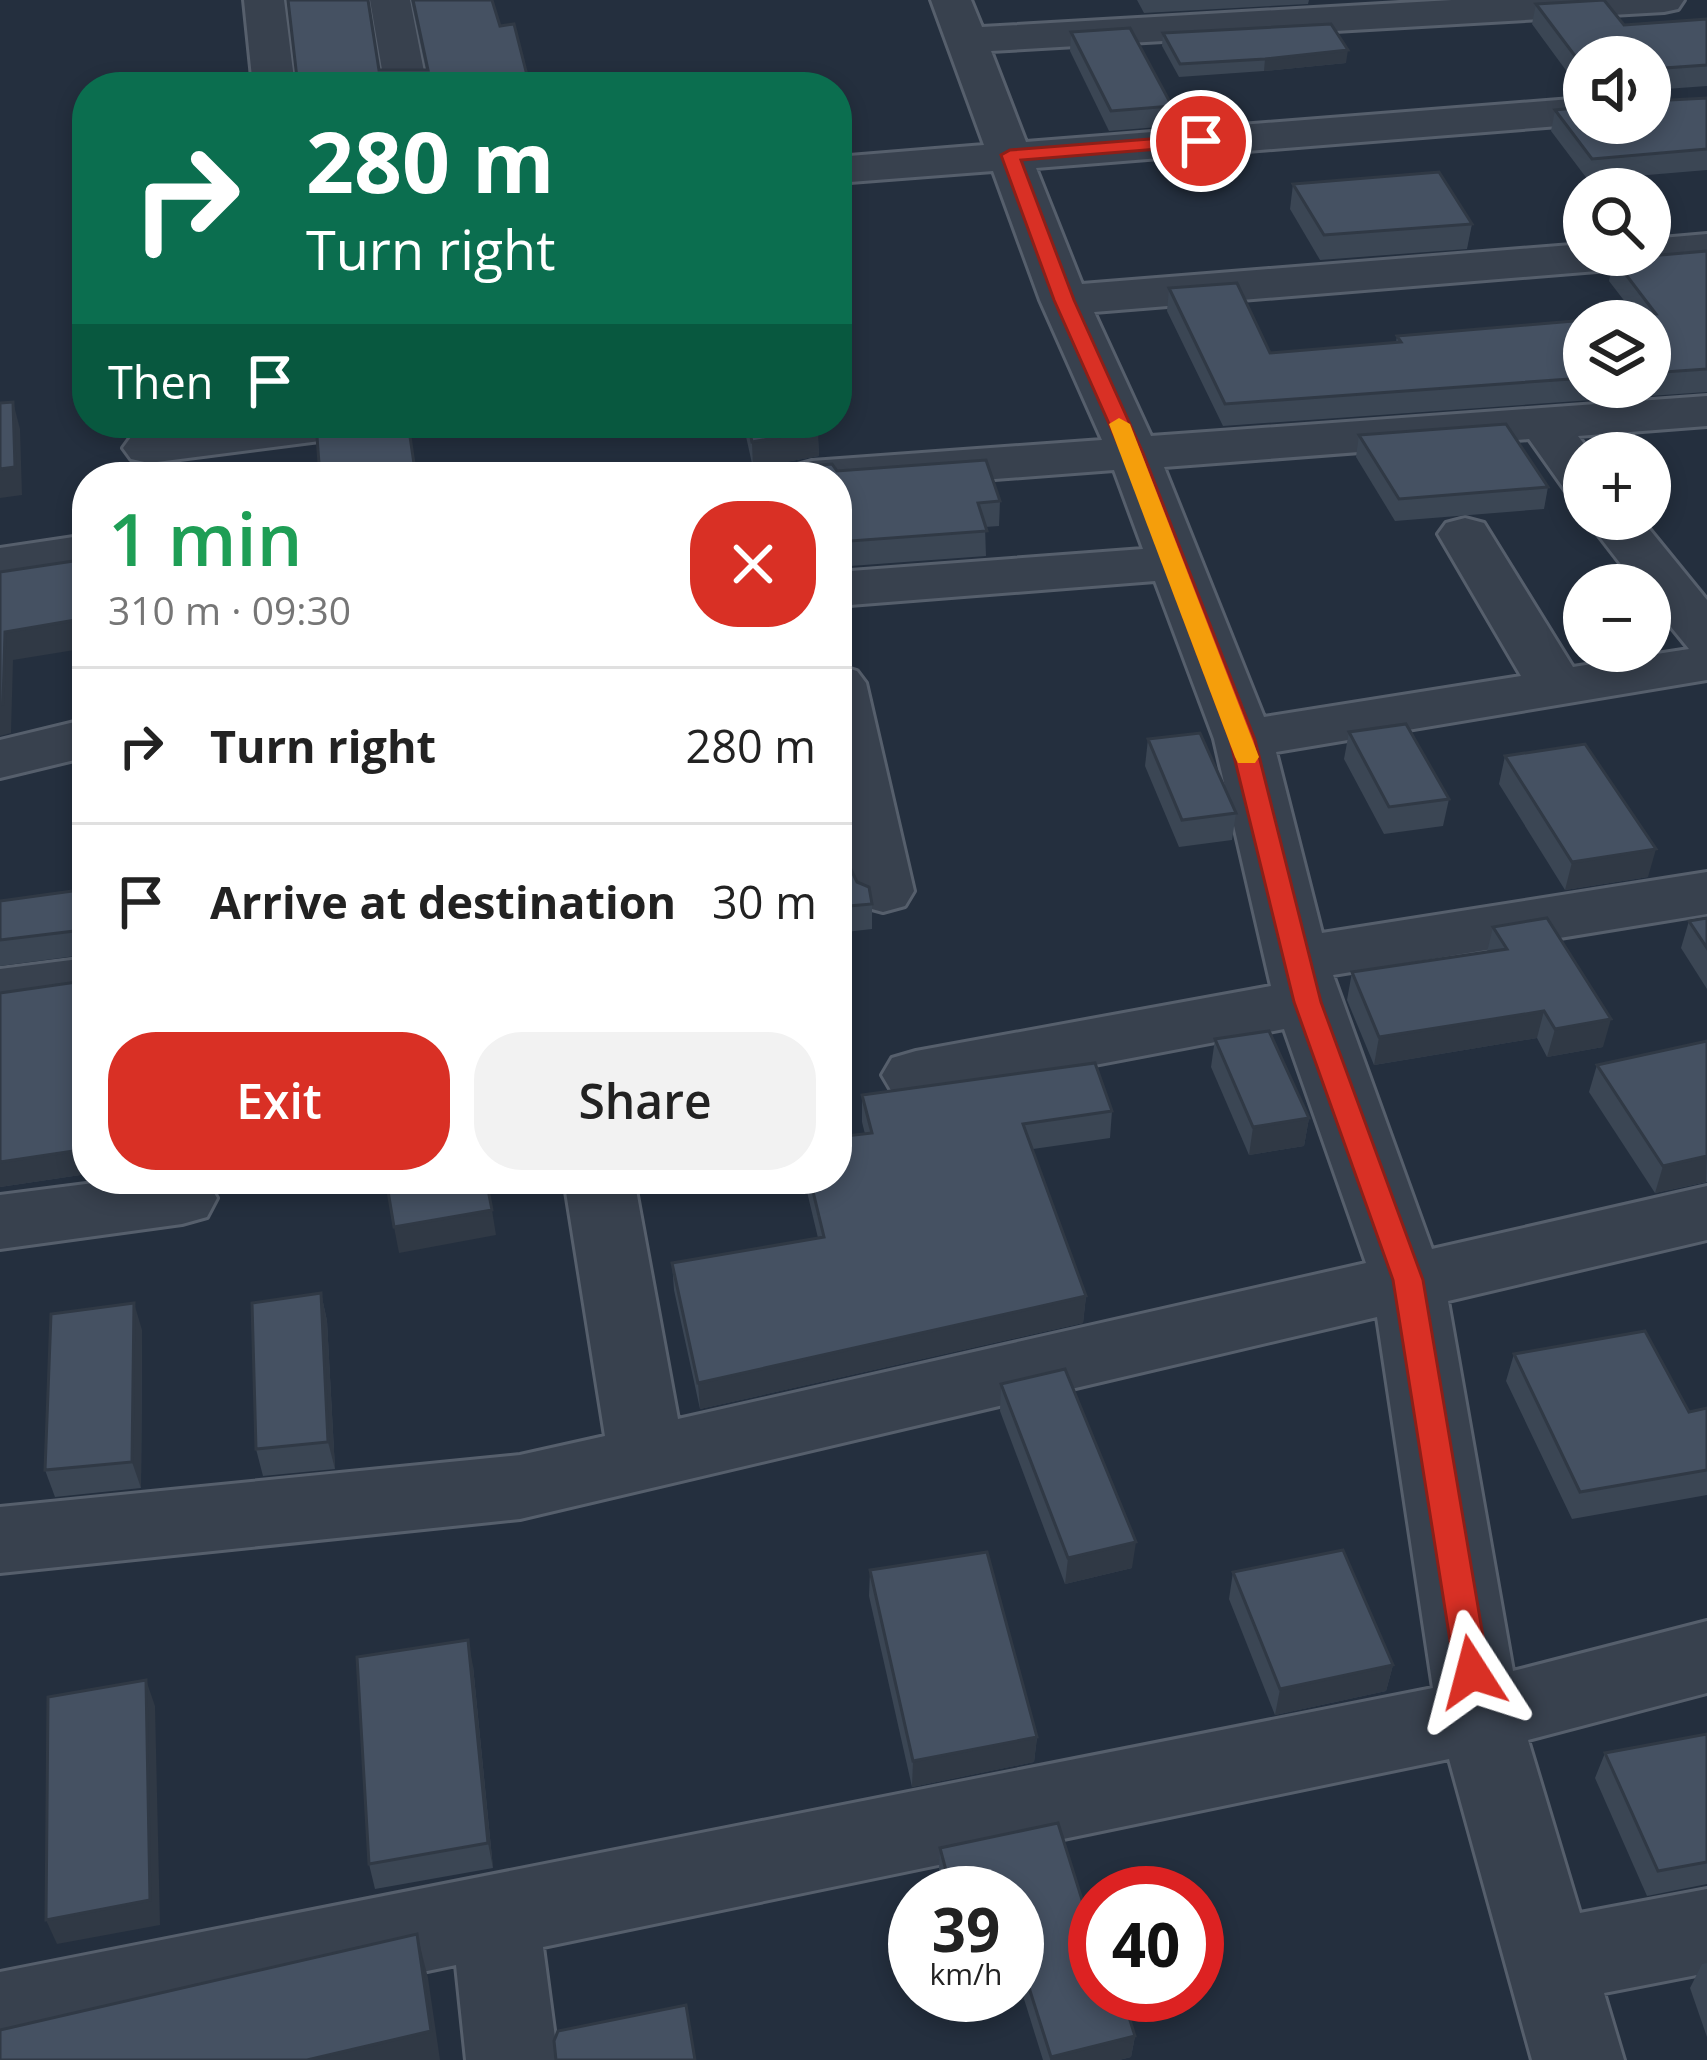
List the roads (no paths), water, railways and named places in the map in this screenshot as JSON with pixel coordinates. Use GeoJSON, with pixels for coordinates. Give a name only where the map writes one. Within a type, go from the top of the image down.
{"type":"FeatureCollection","features":[{"type":"Feature","properties":{"kind":"street"},"geometry":{"type":"LineString","coordinates":[[264,0],[272,72]]}},
{"type":"Feature","properties":{"kind":"street"},"geometry":{"type":"LineString","coordinates":[[390,0],[403,72]]}},
{"type":"Feature","properties":{"kind":"street"},"geometry":{"type":"LineString","coordinates":[[1578,2060],[1479,1716],[1408,1280],[1301,981],[1243,740],[1132,453],[1064,300],[961,20],[1664,0]]}},
{"type":"Feature","properties":{"kind":"street"},"geometry":{"type":"LineString","coordinates":[[852,169],[1563,113]]}},
{"type":"Feature","properties":{"kind":"street"},"geometry":{"type":"LineString","coordinates":[[1671,251],[1707,248]]}},
{"type":"Feature","properties":{"kind":"street"},"geometry":{"type":"LineString","coordinates":[[1064,300],[1563,260]]}},
{"type":"Feature","properties":{"kind":"street"},"geometry":{"type":"LineString","coordinates":[[852,474],[1546,427],[1707,411]]}},
{"type":"Feature","properties":{"kind":"street"},"geometry":{"type":"LineString","coordinates":[[1546,427],[1563,450]]}},
{"type":"Feature","properties":{"kind":"street"},"geometry":{"type":"LineString","coordinates":[[150,449],[232,438]]}},
{"type":"Feature","properties":{"kind":"street"},"geometry":{"type":"LineString","coordinates":[[1465,534],[1558,689]]}},
{"type":"Feature","properties":{"kind":"street"},"geometry":{"type":"LineString","coordinates":[[1630,540],[1707,636]]}},
{"type":"Feature","properties":{"kind":"street"},"geometry":{"type":"LineString","coordinates":[[0,564],[72,553]]}},
{"type":"Feature","properties":{"kind":"street"},"geometry":{"type":"LineString","coordinates":[[852,588],[1175,562]]}},
{"type":"Feature","properties":{"kind":"street"},"geometry":{"type":"LineString","coordinates":[[1243,740],[1707,663]]}},
{"type":"Feature","properties":{"kind":"street"},"geometry":{"type":"LineString","coordinates":[[0,759],[72,742]]}},
{"type":"Feature","properties":{"kind":"street"},"geometry":{"type":"LineString","coordinates":[[852,751],[883,891]]}},
{"type":"Feature","properties":{"kind":"street"},"geometry":{"type":"LineString","coordinates":[[916,1075],[1301,981],[1707,893]]}},
{"type":"Feature","properties":{"kind":"street"},"geometry":{"type":"LineString","coordinates":[[0,992],[72,982]]}},
{"type":"Feature","properties":{"kind":"street"},"geometry":{"type":"LineString","coordinates":[[602,1194],[647,1459]]}},
{"type":"Feature","properties":{"kind":"street"},"geometry":{"type":"LineString","coordinates":[[0,1222],[182,1198]]}},
{"type":"Feature","properties":{"kind":"street"},"geometry":{"type":"LineString","coordinates":[[0,1540],[520,1487],[1707,1213]]}},
{"type":"Feature","properties":{"kind":"street"},"geometry":{"type":"LineString","coordinates":[[0,2016],[1479,1716],[1707,1657]]}},
{"type":"Feature","properties":{"kind":"street"},"geometry":{"type":"LineString","coordinates":[[495,1918],[512,2060]]}},
{"type":"Feature","properties":{"kind":"street"},"geometry":{"type":"LineString","coordinates":[[1548,1961],[1707,1931]]}}]}
